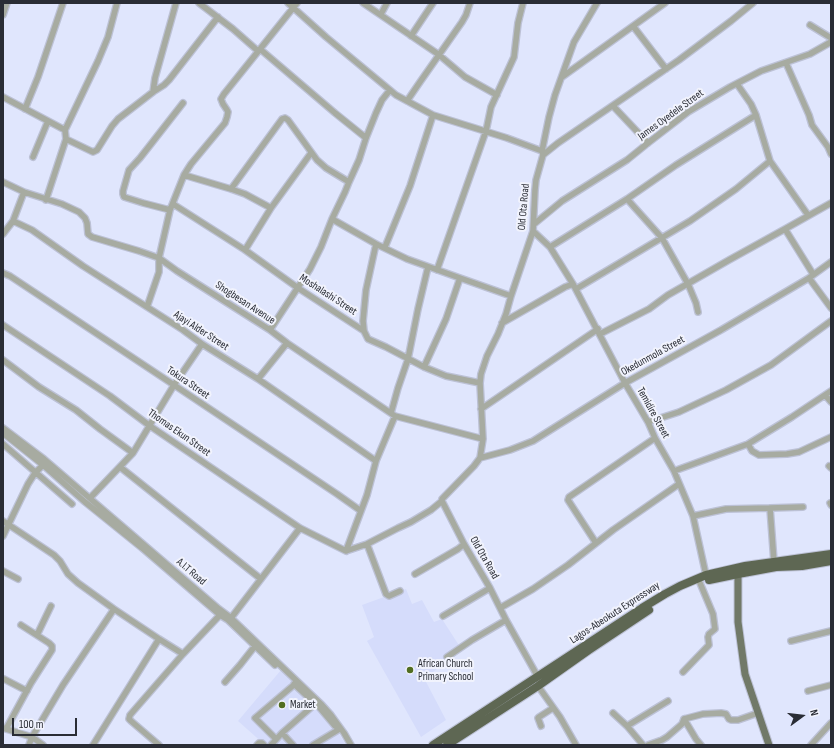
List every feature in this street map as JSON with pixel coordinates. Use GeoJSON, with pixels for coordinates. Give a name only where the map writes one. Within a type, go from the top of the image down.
{"type":"FeatureCollection","features":[{"type":"Feature","properties":{"kind":"highway","name":"Lagos-Abeokuta Expressway"},"geometry":{"type":"LineString","coordinates":[[446,745],[538,681],[606,631],[665,594],[690,581],[706,575],[745,566],[831,554]]}},
{"type":"Feature","properties":{"kind":"highway","name":"Lagos-Abeokuta Expressway"},"geometry":{"type":"LineString","coordinates":[[433,745],[589,650],[677,593],[700,583],[738,574],[776,567],[802,566],[831,561]]}},
{"type":"Feature","properties":{"kind":"main road"},"geometry":{"type":"LineString","coordinates":[[738,574],[738,622],[745,674],[769,745]]}},
{"type":"Feature","properties":{"kind":"street"},"geometry":{"type":"LineString","coordinates":[[3,15],[7,3]]}},
{"type":"Feature","properties":{"kind":"street"},"geometry":{"type":"LineString","coordinates":[[26,109],[63,3]]}},
{"type":"Feature","properties":{"kind":"street"},"geometry":{"type":"LineString","coordinates":[[46,200],[66,139],[65,130],[108,37],[117,3]]}},
{"type":"Feature","properties":{"kind":"street"},"geometry":{"type":"LineString","coordinates":[[153,92],[155,78],[176,3]]}},
{"type":"Feature","properties":{"kind":"street"},"geometry":{"type":"LineString","coordinates":[[199,3],[366,138]]}},
{"type":"Feature","properties":{"kind":"street"},"geometry":{"type":"LineString","coordinates":[[288,3],[296,5],[326,37],[396,95],[433,115],[508,138],[542,153],[613,106],[731,21],[752,3]]}},
{"type":"Feature","properties":{"kind":"street"},"geometry":{"type":"LineString","coordinates":[[363,3],[438,54],[465,77],[497,95]]}},
{"type":"Feature","properties":{"kind":"street"},"geometry":{"type":"LineString","coordinates":[[381,14],[387,3]]}},
{"type":"Feature","properties":{"kind":"street"},"geometry":{"type":"LineString","coordinates":[[411,36],[433,3]]}},
{"type":"Feature","properties":{"kind":"street"},"geometry":{"type":"LineString","coordinates":[[407,101],[438,54],[462,22],[470,3]]}},
{"type":"Feature","properties":{"kind":"street"},"geometry":{"type":"LineString","coordinates":[[437,270],[486,131],[492,107],[514,57],[518,23],[523,3]]}},
{"type":"Feature","properties":{"kind":"street","name":"Old Ota Road"},"geometry":{"type":"LineString","coordinates":[[480,458],[483,439],[480,383],[484,363],[506,314],[533,231],[536,180],[552,102],[574,42],[597,3]]}},
{"type":"Feature","properties":{"kind":"street"},"geometry":{"type":"LineString","coordinates":[[561,78],[665,3]]}},
{"type":"Feature","properties":{"kind":"street"},"geometry":{"type":"LineString","coordinates":[[147,307],[159,272],[159,258],[171,207],[184,175],[191,164],[225,123],[228,117],[228,112],[221,98],[296,5]]}},
{"type":"Feature","properties":{"kind":"street"},"geometry":{"type":"LineString","coordinates":[[66,139],[91,151],[94,152],[97,150],[118,119],[153,92],[164,86],[218,17]]}},
{"type":"Feature","properties":{"kind":"street"},"geometry":{"type":"LineString","coordinates":[[810,25],[831,38]]}},
{"type":"Feature","properties":{"kind":"street"},"geometry":{"type":"LineString","coordinates":[[634,26],[666,68]]}},
{"type":"Feature","properties":{"kind":"street","name":"James Oyedele Street"},"geometry":{"type":"LineString","coordinates":[[534,224],[562,201],[627,160],[688,112],[761,70],[810,54],[831,42]]}},
{"type":"Feature","properties":{"kind":"street"},"geometry":{"type":"LineString","coordinates":[[786,63],[812,125],[828,147],[831,154]]}},
{"type":"Feature","properties":{"kind":"street"},"geometry":{"type":"LineString","coordinates":[[737,84],[751,104],[756,115],[770,161],[808,215]]}},
{"type":"Feature","properties":{"kind":"street"},"geometry":{"type":"LineString","coordinates":[[270,330],[310,269],[321,247],[359,160],[366,138],[382,100],[390,90]]}},
{"type":"Feature","properties":{"kind":"street"},"geometry":{"type":"LineString","coordinates":[[3,97],[65,130]]}},
{"type":"Feature","properties":{"kind":"street","name":"Moshalashi Street"},"geometry":{"type":"LineString","coordinates":[[183,103],[148,149],[129,170],[122,191],[124,196],[143,203],[171,207],[245,250],[298,288],[364,331],[368,339],[424,368],[446,376],[480,383]]}},
{"type":"Feature","properties":{"kind":"street"},"geometry":{"type":"LineString","coordinates":[[613,106],[648,142]]}},
{"type":"Feature","properties":{"kind":"street"},"geometry":{"type":"LineString","coordinates":[[385,247],[410,186],[433,115]]}},
{"type":"Feature","properties":{"kind":"street"},"geometry":{"type":"LineString","coordinates":[[550,247],[756,115]]}},
{"type":"Feature","properties":{"kind":"street"},"geometry":{"type":"LineString","coordinates":[[232,188],[282,119],[285,118],[321,164],[349,182]]}},
{"type":"Feature","properties":{"kind":"street"},"geometry":{"type":"LineString","coordinates":[[33,157],[48,121]]}},
{"type":"Feature","properties":{"kind":"street"},"geometry":{"type":"LineString","coordinates":[[245,250],[271,208],[311,153]]}},
{"type":"Feature","properties":{"kind":"street"},"geometry":{"type":"LineString","coordinates":[[502,323],[565,287],[575,286],[662,238],[690,221],[736,189],[770,161]]}},
{"type":"Feature","properties":{"kind":"street"},"geometry":{"type":"LineString","coordinates":[[184,175],[232,188],[271,208]]}},
{"type":"Feature","properties":{"kind":"street","name":"Shogbesan Avenue"},"geometry":{"type":"LineString","coordinates":[[3,182],[24,192],[62,204],[79,212],[85,218],[88,234],[92,237],[159,258],[270,330],[393,415],[483,439]]}},
{"type":"Feature","properties":{"kind":"street"},"geometry":{"type":"LineString","coordinates":[[3,234],[14,221],[24,192]]}},
{"type":"Feature","properties":{"kind":"street"},"geometry":{"type":"LineString","coordinates":[[627,199],[662,238],[688,284],[698,312]]}},
{"type":"Feature","properties":{"kind":"street"},"geometry":{"type":"LineString","coordinates":[[482,409],[599,332],[649,309],[668,295],[831,203]]}},
{"type":"Feature","properties":{"kind":"street"},"geometry":{"type":"LineString","coordinates":[[332,219],[376,244],[385,247],[407,259],[511,296]]}},
{"type":"Feature","properties":{"kind":"street","name":"Ajayi Alder Street"},"geometry":{"type":"LineString","coordinates":[[14,221],[32,230],[202,344],[258,379],[376,461]]}},
{"type":"Feature","properties":{"kind":"street"},"geometry":{"type":"LineString","coordinates":[[785,229],[831,308]]}},
{"type":"Feature","properties":{"kind":"street","name":"Temidire Street"},"geometry":{"type":"LineString","coordinates":[[533,231],[550,247],[575,286],[625,384],[648,422],[655,438],[674,471],[693,516],[706,575]]}},
{"type":"Feature","properties":{"kind":"street"},"geometry":{"type":"LineString","coordinates":[[364,331],[363,321],[366,290],[376,244]]}},
{"type":"Feature","properties":{"kind":"street","name":"Okedunmola Street"},"geometry":{"type":"LineString","coordinates":[[480,458],[510,450],[532,441],[625,384],[721,330],[811,276],[831,262]]}},
{"type":"Feature","properties":{"kind":"street"},"geometry":{"type":"LineString","coordinates":[[346,551],[367,495],[376,461],[393,415],[398,388],[408,359],[428,267]]}},
{"type":"Feature","properties":{"kind":"street","name":"Tokura Street"},"geometry":{"type":"LineString","coordinates":[[3,273],[10,276],[174,385],[361,511]]}},
{"type":"Feature","properties":{"kind":"street"},"geometry":{"type":"LineString","coordinates":[[424,368],[446,319],[460,278]]}},
{"type":"Feature","properties":{"kind":"street"},"geometry":{"type":"LineString","coordinates":[[826,301],[831,298]]}},
{"type":"Feature","properties":{"kind":"street"},"geometry":{"type":"LineString","coordinates":[[648,422],[679,412],[726,390],[771,365],[831,321]]}},
{"type":"Feature","properties":{"kind":"street","name":"Thomas Ekun Street"},"geometry":{"type":"LineString","coordinates":[[3,325],[110,396],[150,426],[300,528],[346,551]]}},
{"type":"Feature","properties":{"kind":"street"},"geometry":{"type":"LineString","coordinates":[[258,379],[287,343]]}},
{"type":"Feature","properties":{"kind":"street"},"geometry":{"type":"LineString","coordinates":[[90,498],[133,453],[174,385],[202,344]]}},
{"type":"Feature","properties":{"kind":"street"},"geometry":{"type":"LineString","coordinates":[[3,360],[38,387],[76,410],[133,453]]}},
{"type":"Feature","properties":{"kind":"street"},"geometry":{"type":"LineString","coordinates":[[674,471],[748,444],[831,391]]}},
{"type":"Feature","properties":{"kind":"street"},"geometry":{"type":"LineString","coordinates":[[825,395],[831,402]]}},
{"type":"Feature","properties":{"kind":"street","name":"A.I.T Road"},"geometry":{"type":"LineString","coordinates":[[3,428],[90,498],[231,618],[255,646],[315,704],[338,730],[348,745]]}},
{"type":"Feature","properties":{"kind":"street","name":"A.I.T Road"},"geometry":{"type":"LineString","coordinates":[[3,433],[142,548],[220,615],[244,633],[322,705],[344,732],[351,745]]}},
{"type":"Feature","properties":{"kind":"street"},"geometry":{"type":"LineString","coordinates":[[596,543],[568,500],[569,497],[655,438]]}},
{"type":"Feature","properties":{"kind":"street"},"geometry":{"type":"LineString","coordinates":[[748,444],[752,451],[759,455],[787,454],[799,452],[831,438]]}},
{"type":"Feature","properties":{"kind":"street"},"geometry":{"type":"LineString","coordinates":[[3,444],[72,504]]}},
{"type":"Feature","properties":{"kind":"street"},"geometry":{"type":"LineString","coordinates":[[346,551],[367,544],[411,522],[431,510],[442,501],[442,499],[480,458]]}},
{"type":"Feature","properties":{"kind":"street"},"geometry":{"type":"LineString","coordinates":[[3,536],[28,484],[35,473],[43,465]]}},
{"type":"Feature","properties":{"kind":"street"},"geometry":{"type":"LineString","coordinates":[[120,467],[262,579]]}},
{"type":"Feature","properties":{"kind":"street"},"geometry":{"type":"LineString","coordinates":[[58,492],[64,484]]}},
{"type":"Feature","properties":{"kind":"street"},"geometry":{"type":"LineString","coordinates":[[500,608],[533,589],[568,565],[596,543],[679,484]]}},
{"type":"Feature","properties":{"kind":"street","name":"Old Ota Road"},"geometry":{"type":"LineString","coordinates":[[442,501],[464,544],[490,588],[538,681],[576,745]]}},
{"type":"Feature","properties":{"kind":"street"},"geometry":{"type":"LineString","coordinates":[[693,516],[726,509],[803,507]]}},
{"type":"Feature","properties":{"kind":"street"},"geometry":{"type":"LineString","coordinates":[[770,508],[774,562]]}},
{"type":"Feature","properties":{"kind":"street"},"geometry":{"type":"LineString","coordinates":[[3,521],[54,555],[60,561],[68,574],[78,583],[114,609],[183,654]]}},
{"type":"Feature","properties":{"kind":"street"},"geometry":{"type":"LineString","coordinates":[[231,618],[300,528]]}},
{"type":"Feature","properties":{"kind":"street"},"geometry":{"type":"LineString","coordinates":[[367,544],[386,594],[389,596],[400,592]]}},
{"type":"Feature","properties":{"kind":"street"},"geometry":{"type":"LineString","coordinates":[[414,574],[458,549],[464,544]]}},
{"type":"Feature","properties":{"kind":"street"},"geometry":{"type":"LineString","coordinates":[[3,571],[18,579]]}},
{"type":"Feature","properties":{"kind":"street"},"geometry":{"type":"LineString","coordinates":[[683,672],[709,645],[709,634],[715,629],[713,614],[700,583]]}},
{"type":"Feature","properties":{"kind":"street"},"geometry":{"type":"LineString","coordinates":[[443,616],[490,588]]}},
{"type":"Feature","properties":{"kind":"street"},"geometry":{"type":"LineString","coordinates":[[37,635],[51,606]]}},
{"type":"Feature","properties":{"kind":"street"},"geometry":{"type":"LineString","coordinates":[[29,745],[32,737],[63,685],[114,609]]}},
{"type":"Feature","properties":{"kind":"street"},"geometry":{"type":"LineString","coordinates":[[159,745],[129,718],[130,715],[183,654],[220,615]]}},
{"type":"Feature","properties":{"kind":"street"},"geometry":{"type":"LineString","coordinates":[[447,657],[506,620]]}},
{"type":"Feature","properties":{"kind":"street"},"geometry":{"type":"LineString","coordinates":[[21,625],[49,643],[52,646],[52,650],[5,728],[32,737],[43,745]]}},
{"type":"Feature","properties":{"kind":"street"},"geometry":{"type":"LineString","coordinates":[[791,641],[831,631]]}},
{"type":"Feature","properties":{"kind":"street"},"geometry":{"type":"LineString","coordinates":[[93,745],[159,639]]}},
{"type":"Feature","properties":{"kind":"street"},"geometry":{"type":"LineString","coordinates":[[225,682],[255,646]]}},
{"type":"Feature","properties":{"kind":"street"},"geometry":{"type":"LineString","coordinates":[[4,678],[27,690]]}},
{"type":"Feature","properties":{"kind":"street"},"geometry":{"type":"LineString","coordinates":[[276,739],[255,718],[294,684]]}},
{"type":"Feature","properties":{"kind":"street"},"geometry":{"type":"LineString","coordinates":[[808,691],[831,685]]}},
{"type":"Feature","properties":{"kind":"street"},"geometry":{"type":"LineString","coordinates":[[627,726],[668,701]]}},
{"type":"Feature","properties":{"kind":"street"},"geometry":{"type":"LineString","coordinates":[[271,745],[282,733],[315,704]]}},
{"type":"Feature","properties":{"kind":"street"},"geometry":{"type":"LineString","coordinates":[[541,726],[538,718],[553,708]]}},
{"type":"Feature","properties":{"kind":"street"},"geometry":{"type":"LineString","coordinates":[[614,713],[643,745]]}},
{"type":"Feature","properties":{"kind":"street"},"geometry":{"type":"LineString","coordinates":[[684,719],[704,714],[721,713],[726,714],[731,720],[738,720],[758,713]]}},
{"type":"Feature","properties":{"kind":"street"},"geometry":{"type":"LineString","coordinates":[[648,745],[667,737],[682,724],[684,719]]}},
{"type":"Feature","properties":{"kind":"street"},"geometry":{"type":"LineString","coordinates":[[684,719],[701,745]]}},
{"type":"Feature","properties":{"kind":"street"},"geometry":{"type":"LineString","coordinates":[[811,745],[831,723]]}},
{"type":"Feature","properties":{"kind":"street"},"geometry":{"type":"LineString","coordinates":[[313,745],[338,730]]}},
{"type":"Feature","properties":{"kind":"street"},"geometry":{"type":"LineString","coordinates":[[282,733],[293,745]]}},
{"type":"Feature","properties":{"kind":"street"},"geometry":{"type":"LineString","coordinates":[[257,745],[259,743],[264,745]]}},
{"type":"Feature","properties":{"kind":"shaded area","name":"African Church Primary School"},"geometry":{"type":"Polygon","coordinates":[[[406,589],[412,604],[422,600],[434,622],[442,619],[462,650],[424,678],[446,720],[421,737],[367,641],[374,637],[362,605],[406,589]]]}},
{"type":"Feature","properties":{"kind":"shaded area","name":"Market"},"geometry":{"type":"Polygon","coordinates":[[[281,670],[337,730],[346,745],[265,745],[238,721],[281,670]]]}},
{"type":"Feature","properties":{"kind":"place","name":"African Church Primary School"},"geometry":{"type":"Point","coordinates":[410,670]}},
{"type":"Feature","properties":{"kind":"place","name":"Market"},"geometry":{"type":"Point","coordinates":[282,705]}}]}
